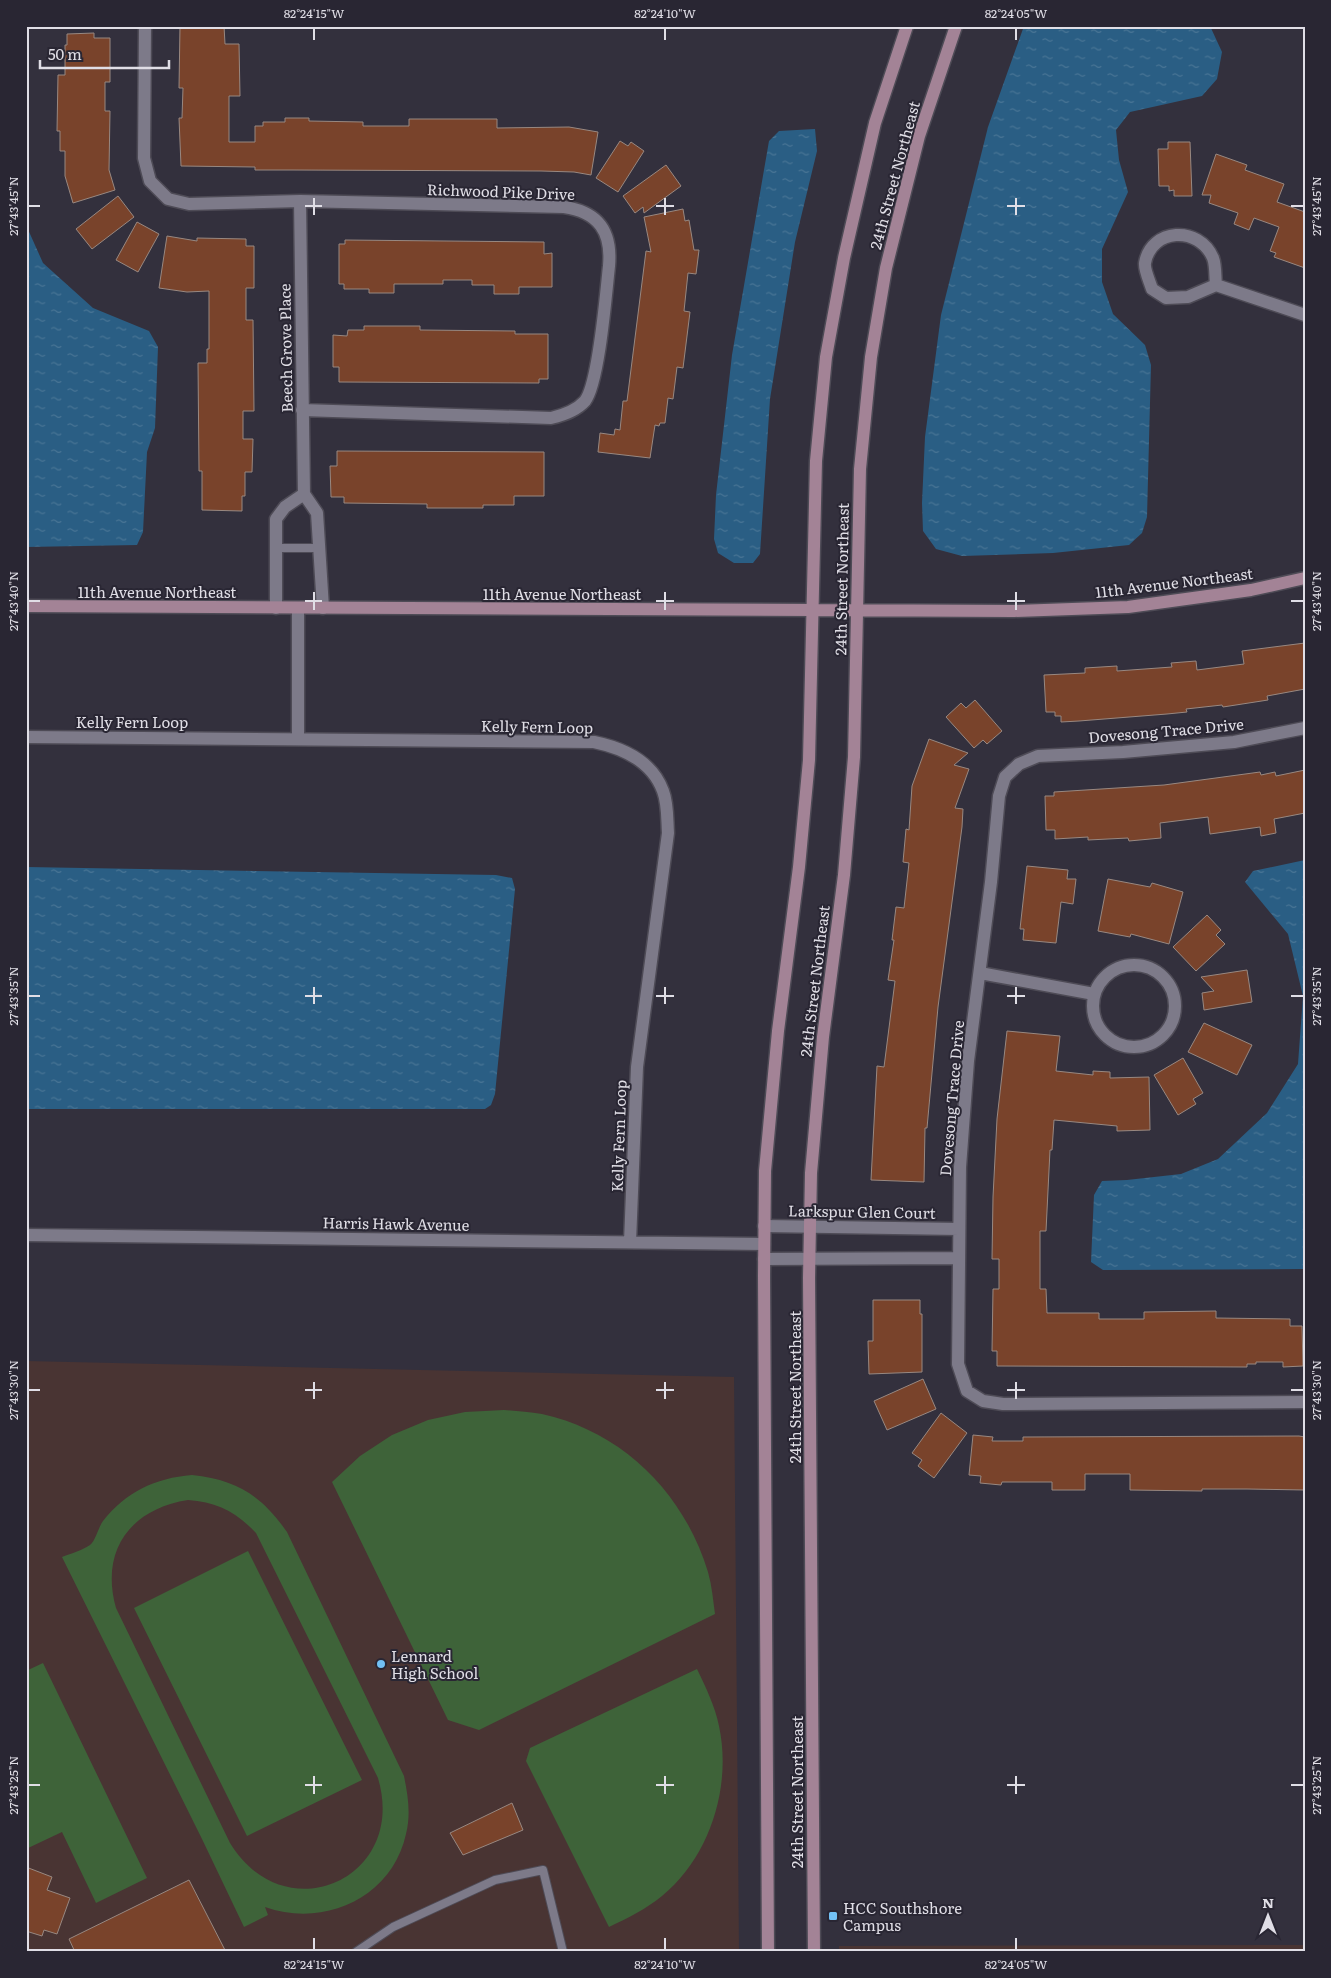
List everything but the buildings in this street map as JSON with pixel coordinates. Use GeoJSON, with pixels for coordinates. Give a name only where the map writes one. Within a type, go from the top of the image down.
{"type":"FeatureCollection","features":[{"type":"Feature","properties":{"kind":"street","name":"Richwood Pike Drive"},"geometry":{"type":"LineString","coordinates":[[145,26],[144,158],[150,181],[168,200],[189,204],[300,202],[564,207],[577,209],[597,220],[608,240],[610,251],[594,379],[585,401],[577,408],[566,414],[551,418],[302,410]]}},
{"type":"Feature","properties":{"kind":"street","name":"24th Street Northeast"},"geometry":{"type":"LineString","coordinates":[[768,1952],[765,1171],[778,1031],[799,867],[809,760],[816,461],[826,357],[844,258],[875,123],[907,26]]}},
{"type":"Feature","properties":{"kind":"street","name":"24th Street Northeast"},"geometry":{"type":"LineString","coordinates":[[814,1952],[811,1173],[823,1037],[844,875],[854,757],[860,468],[871,358],[886,268],[920,136],[956,26]]}},
{"type":"Feature","properties":{"kind":"street","name":"Beech Grove Place"},"geometry":{"type":"LineString","coordinates":[[300,202],[304,494]]}},
{"type":"Feature","properties":{"kind":"street"},"geometry":{"type":"LineString","coordinates":[[1216,285],[1214,259],[1203,243],[1188,234],[1170,235],[1151,247],[1145,264],[1152,289],[1166,298],[1188,297],[1216,285],[1305,315]]}},
{"type":"Feature","properties":{"kind":"street"},"geometry":{"type":"LineString","coordinates":[[276,608],[276,519],[285,508],[304,494],[317,513],[323,608]]}},
{"type":"Feature","properties":{"kind":"street","name":"11th Avenue Northeast"},"geometry":{"type":"LineString","coordinates":[[26,606],[1014,612],[1128,607],[1252,590],[1305,578]]}},
{"type":"Feature","properties":{"kind":"street"},"geometry":{"type":"LineString","coordinates":[[298,608],[298,738]]}},
{"type":"Feature","properties":{"kind":"street","name":"Dovesong Trace Drive"},"geometry":{"type":"LineString","coordinates":[[1305,728],[1234,742],[1123,752],[1038,756],[1019,764],[1005,776],[999,796],[991,882],[968,1061],[960,1167],[958,1364],[967,1391],[984,1400],[1003,1404],[1305,1402]]}},
{"type":"Feature","properties":{"kind":"street","name":"Kelly Fern Loop"},"geometry":{"type":"LineString","coordinates":[[26,737],[594,742],[612,746],[632,754],[651,771],[663,790],[667,810],[668,833],[637,1067],[630,1242]]}},
{"type":"Feature","properties":{"kind":"street"},"geometry":{"type":"LineString","coordinates":[[1136,965],[1149,968],[1161,975],[1170,985],[1175,998],[1175,1012],[1170,1025],[1162,1036],[1151,1043],[1138,1047],[1124,1046],[1112,1041],[1102,1032],[1093,1014],[1094,994],[1100,982],[1110,972],[1122,966],[1136,965]]}},
{"type":"Feature","properties":{"kind":"street"},"geometry":{"type":"LineString","coordinates":[[980,973],[1094,994]]}},
{"type":"Feature","properties":{"kind":"street","name":"Larkspur Glen Court"},"geometry":{"type":"LineString","coordinates":[[764,1226],[959,1229]]}},
{"type":"Feature","properties":{"kind":"street","name":"Harris Hawk Avenue"},"geometry":{"type":"LineString","coordinates":[[26,1235],[764,1244]]}},
{"type":"Feature","properties":{"kind":"street"},"geometry":{"type":"LineString","coordinates":[[764,1259],[959,1258]]}},
{"type":"Feature","properties":{"kind":"lane"},"geometry":{"type":"LineString","coordinates":[[276,548],[319,548]]}},
{"type":"Feature","properties":{"kind":"lane"},"geometry":{"type":"LineString","coordinates":[[356,1952],[393,1927],[496,1880],[543,1870],[563,1952]]}},
{"type":"Feature","properties":{"kind":"shaded area","name":"Lennard High School"},"geometry":{"type":"Polygon","coordinates":[[[26,1361],[734,1377],[739,1952],[26,1952],[26,1361]]]}},
{"type":"Feature","properties":{"kind":"shaded area"},"geometry":{"type":"Polygon","coordinates":[[[1305,1945],[1305,1952],[839,1952],[839,1946],[1305,1945]]]}},
{"type":"Feature","properties":{"kind":"green space"},"geometry":{"type":"Polygon","coordinates":[[[504,1410],[542,1414],[571,1423],[599,1435],[624,1451],[646,1470],[666,1492],[683,1517],[697,1543],[708,1572],[715,1614],[479,1730],[448,1720],[332,1482],[360,1456],[392,1435],[428,1420],[465,1412],[504,1410]]]}},
{"type":"Feature","properties":{"kind":"green space"},"geometry":{"type":"Polygon","coordinates":[[[192,1475],[208,1477],[235,1485],[268,1508],[287,1532],[404,1776],[409,1812],[406,1834],[398,1856],[386,1875],[371,1891],[352,1902],[332,1910],[310,1913],[287,1913],[265,1907],[268,1915],[244,1927],[62,1557],[90,1545],[103,1521],[121,1502],[132,1494],[154,1483],[192,1475]],[[188,1500],[168,1505],[150,1513],[136,1523],[124,1536],[116,1551],[112,1568],[112,1587],[116,1608],[230,1843],[253,1870],[281,1885],[309,1889],[336,1882],[359,1867],[375,1843],[383,1813],[378,1778],[256,1533],[241,1519],[225,1509],[188,1500]]]}},
{"type":"Feature","properties":{"kind":"green space"},"geometry":{"type":"Polygon","coordinates":[[[248,1551],[362,1780],[247,1836],[134,1608],[248,1551]]]}},
{"type":"Feature","properties":{"kind":"green space"},"geometry":{"type":"Polygon","coordinates":[[[43,1663],[147,1878],[96,1903],[62,1832],[26,1849],[26,1671],[43,1663]]]}},
{"type":"Feature","properties":{"kind":"green space"},"geometry":{"type":"Polygon","coordinates":[[[697,1669],[715,1711],[722,1749],[719,1796],[713,1819],[705,1841],[679,1880],[650,1905],[609,1927],[526,1761],[530,1748],[697,1669]]]}},
{"type":"Feature","properties":{"kind":"water"},"geometry":{"type":"Polygon","coordinates":[[[1024,26],[1210,26],[1222,52],[1217,79],[1202,96],[1130,112],[1116,130],[1119,160],[1128,192],[1102,249],[1102,282],[1113,314],[1145,345],[1151,365],[1147,517],[1142,533],[1129,545],[1053,553],[962,556],[936,549],[923,531],[922,503],[925,437],[941,315],[988,127],[1024,26]]]}},
{"type":"Feature","properties":{"kind":"water"},"geometry":{"type":"Polygon","coordinates":[[[815,129],[817,151],[795,242],[770,399],[760,554],[753,563],[734,563],[718,553],[714,539],[716,495],[732,355],[769,141],[779,131],[815,129]]]}},
{"type":"Feature","properties":{"kind":"water"},"geometry":{"type":"Polygon","coordinates":[[[26,225],[43,263],[93,308],[149,331],[158,347],[155,428],[147,452],[143,532],[137,545],[26,547],[26,225]]]}},
{"type":"Feature","properties":{"kind":"water"},"geometry":{"type":"Polygon","coordinates":[[[1305,860],[1305,1269],[1103,1270],[1091,1262],[1094,1195],[1102,1181],[1181,1174],[1218,1159],[1267,1113],[1298,1064],[1303,996],[1288,934],[1245,882],[1253,871],[1305,860]]]}},
{"type":"Feature","properties":{"kind":"water"},"geometry":{"type":"Polygon","coordinates":[[[26,867],[496,875],[512,878],[515,889],[495,1094],[491,1105],[485,1109],[26,1109],[26,867]]]}},
{"type":"Feature","properties":{"kind":"place","name":"Lennard High School"},"geometry":{"type":"Point","coordinates":[381,1664]}},
{"type":"Feature","properties":{"kind":"place","name":"HCC Southshore Campus"},"geometry":{"type":"Point","coordinates":[833,1916]}}]}
